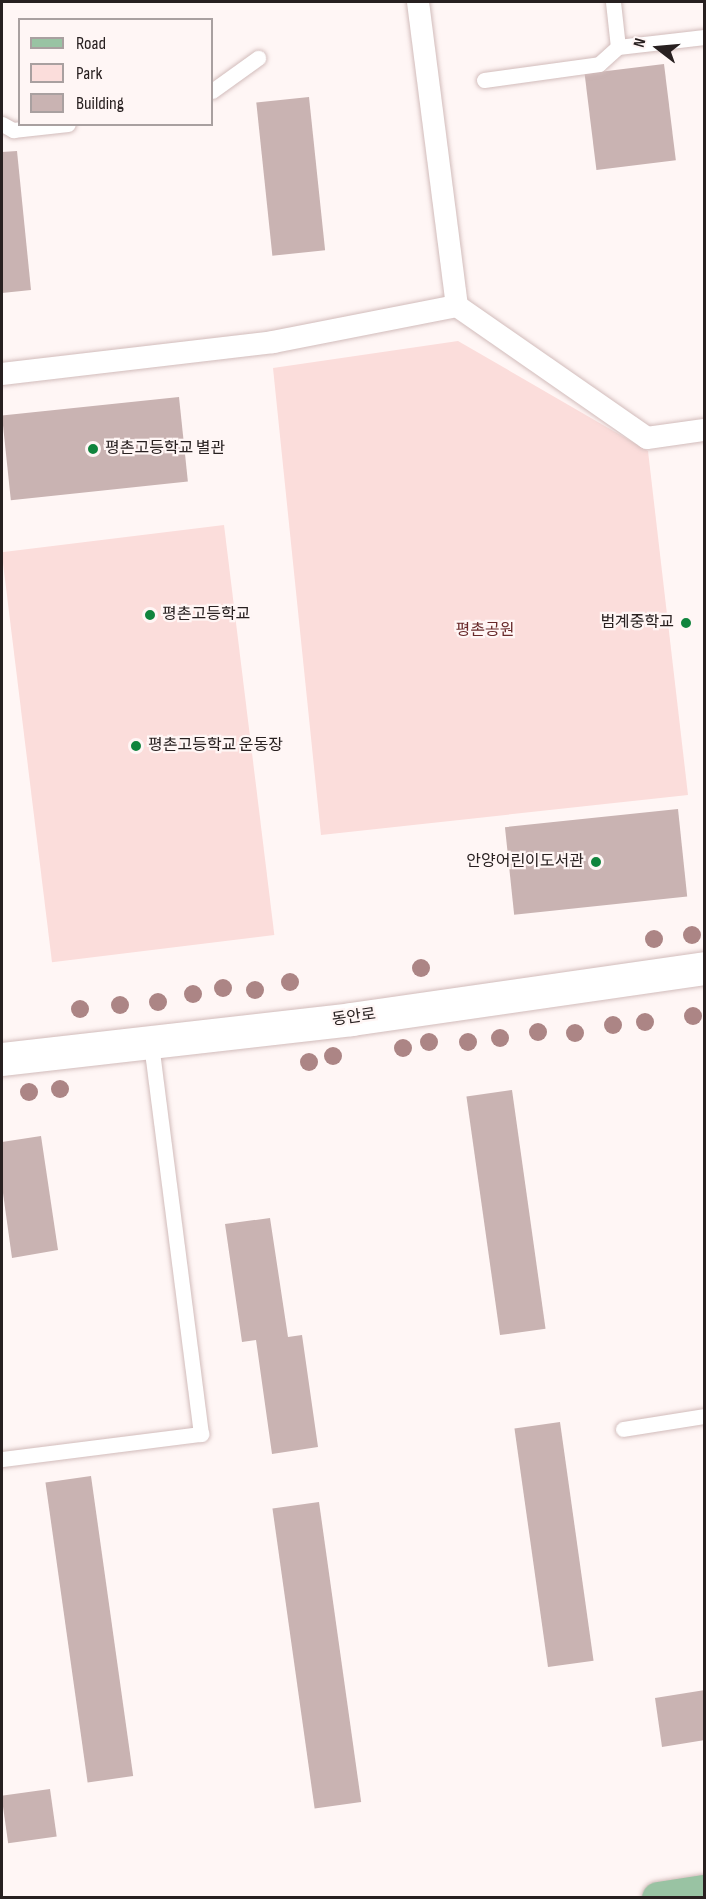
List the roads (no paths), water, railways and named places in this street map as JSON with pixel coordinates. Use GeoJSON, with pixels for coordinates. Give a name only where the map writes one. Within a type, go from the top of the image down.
{"type":"FeatureCollection","features":[{"type":"Feature","properties":{"kind":"main road"},"geometry":{"type":"LineString","coordinates":[[658,1898],[705,1891]]}},
{"type":"Feature","properties":{"kind":"street"},"geometry":{"type":"LineString","coordinates":[[418,2],[458,306]]}},
{"type":"Feature","properties":{"kind":"street"},"geometry":{"type":"LineString","coordinates":[[2,374],[273,342],[458,306],[647,438],[705,430]]}},
{"type":"Feature","properties":{"kind":"street","name":"동안로"},"geometry":{"type":"LineString","coordinates":[[2,1059],[351,1019],[705,968]]}},
{"type":"Feature","properties":{"kind":"lane"},"geometry":{"type":"LineString","coordinates":[[613,2],[618,47]]}},
{"type":"Feature","properties":{"kind":"lane"},"geometry":{"type":"LineString","coordinates":[[484,80],[599,64],[618,47],[705,37]]}},
{"type":"Feature","properties":{"kind":"lane"},"geometry":{"type":"LineString","coordinates":[[213,90],[258,58]]}},
{"type":"Feature","properties":{"kind":"lane"},"geometry":{"type":"LineString","coordinates":[[2,124],[13,130],[50,126]]}},
{"type":"Feature","properties":{"kind":"lane"},"geometry":{"type":"LineString","coordinates":[[2,1459],[201,1434],[152,1043]]}},
{"type":"Feature","properties":{"kind":"lane"},"geometry":{"type":"LineString","coordinates":[[623,1429],[705,1416]]}},
{"type":"Feature","properties":{"kind":"place","name":"평촌고등학교 별관"},"geometry":{"type":"Point","coordinates":[93,449]}},
{"type":"Feature","properties":{"kind":"place","name":"평촌고등학교"},"geometry":{"type":"Point","coordinates":[150,615]}},
{"type":"Feature","properties":{"kind":"place","name":"범계중학교"},"geometry":{"type":"Point","coordinates":[686,623]}},
{"type":"Feature","properties":{"kind":"place","name":"평촌고등학교 운동장"},"geometry":{"type":"Point","coordinates":[136,746]}},
{"type":"Feature","properties":{"kind":"place","name":"안양어린이도서관"},"geometry":{"type":"Point","coordinates":[596,862]}},
{"type":"Feature","properties":{"kind":"park label","name":"평촌공원"},"geometry":{"type":"Point","coordinates":[485,631]}}]}
